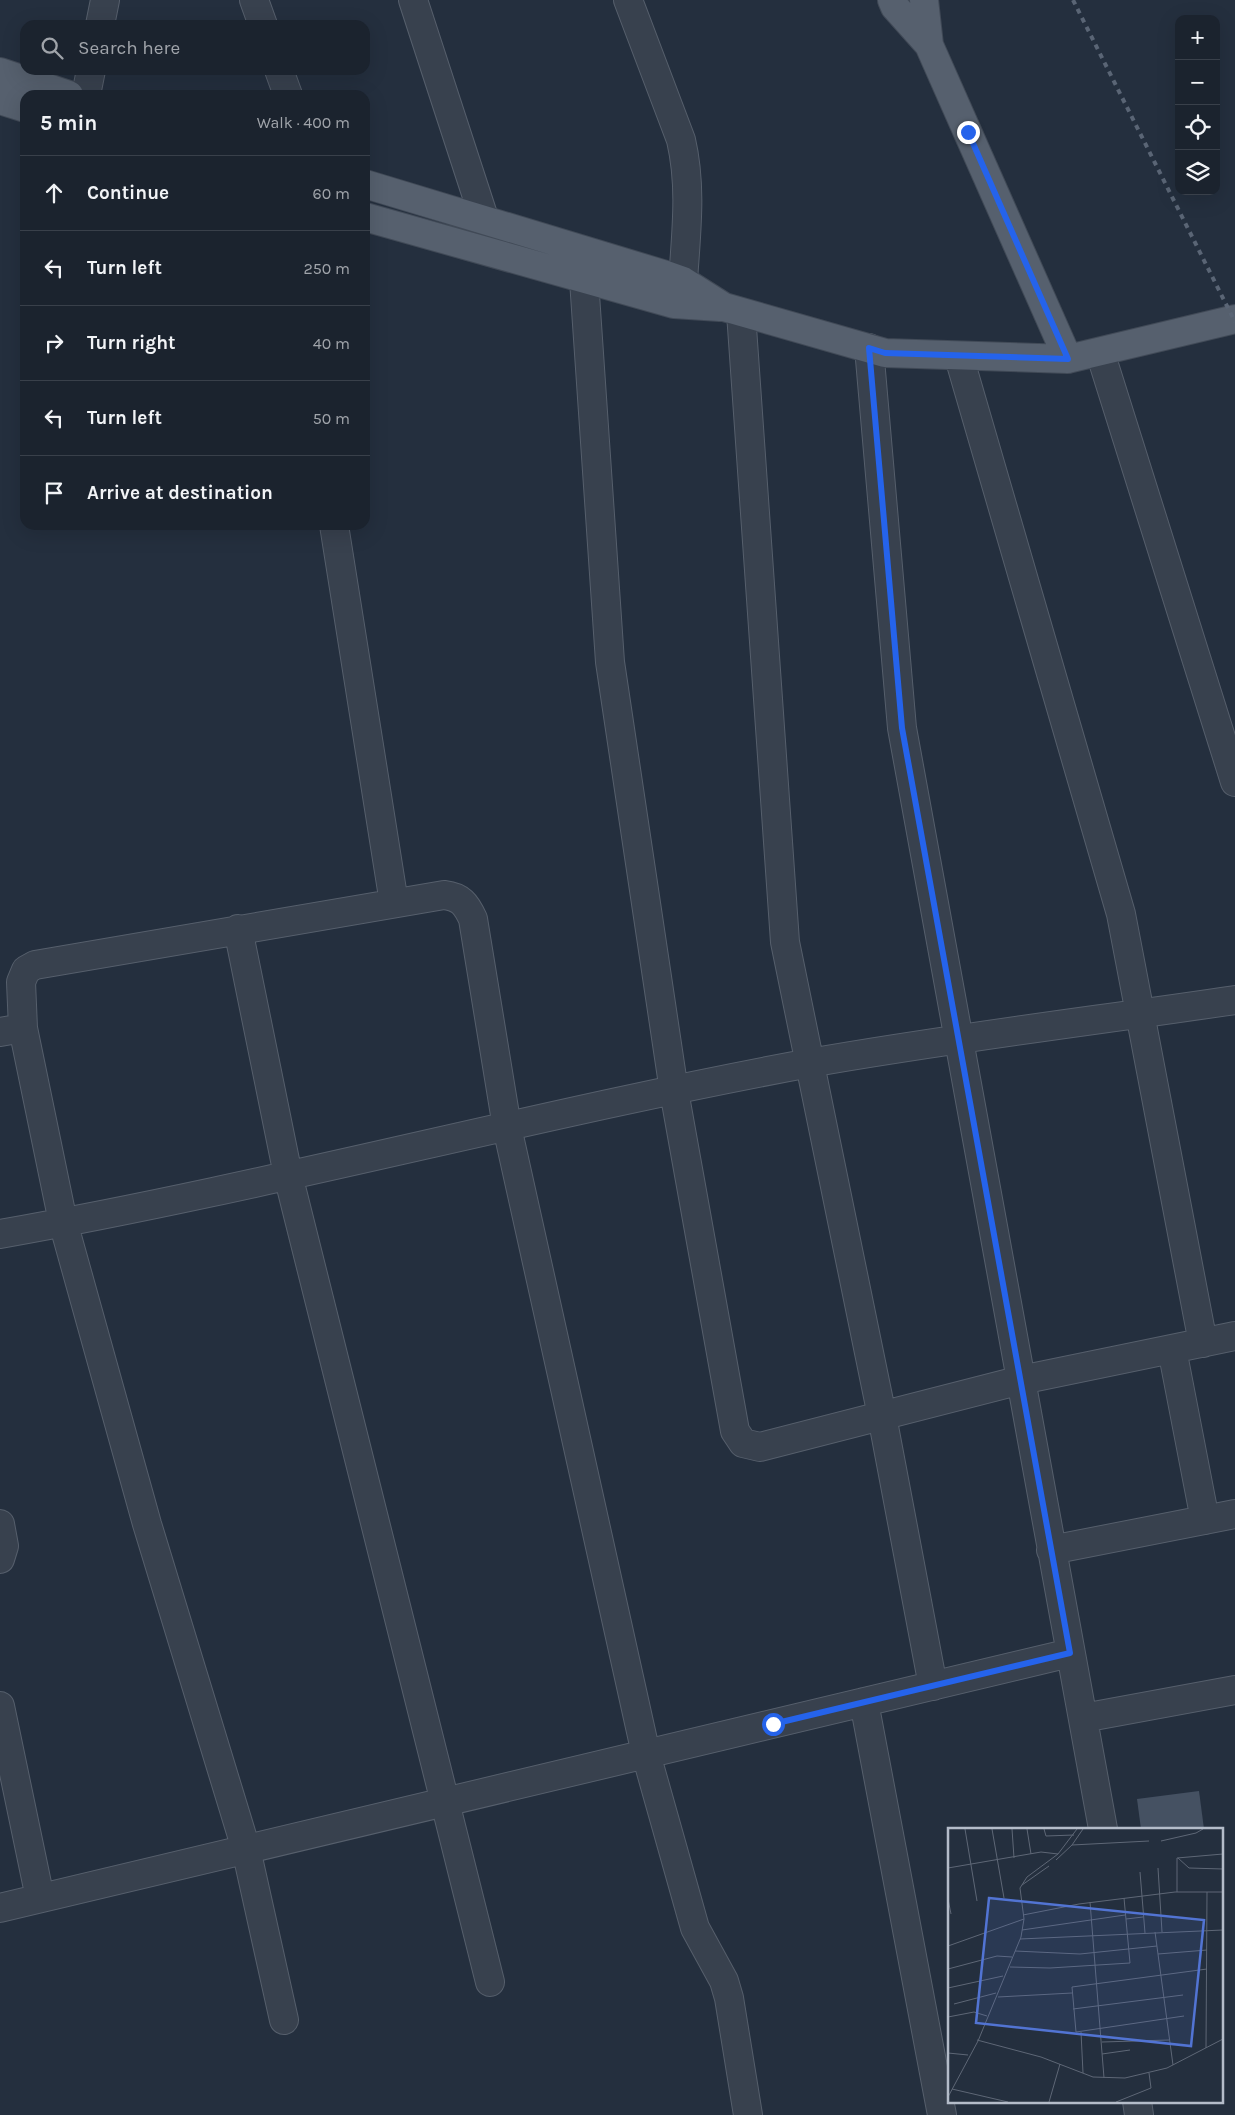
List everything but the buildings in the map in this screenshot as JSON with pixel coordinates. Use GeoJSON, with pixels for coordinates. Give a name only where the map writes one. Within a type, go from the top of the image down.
{"type":"FeatureCollection","features":[{"type":"Feature","properties":{"kind":"main road"},"geometry":{"type":"LineString","coordinates":[[892,0],[895,7],[929,45]]}},
{"type":"Feature","properties":{"kind":"main road"},"geometry":{"type":"LineString","coordinates":[[924,0],[929,45],[1068,359]]}},
{"type":"Feature","properties":{"kind":"main road"},"geometry":{"type":"LineString","coordinates":[[0,72],[54,90]]}},
{"type":"Feature","properties":{"kind":"main road"},"geometry":{"type":"LineString","coordinates":[[0,100],[20,106]]}},
{"type":"Feature","properties":{"kind":"main road"},"geometry":{"type":"LineString","coordinates":[[370,185],[484,218],[683,281],[733,310]]}},
{"type":"Feature","properties":{"kind":"main road"},"geometry":{"type":"LineString","coordinates":[[370,218],[674,304],[733,310],[885,353],[959,357],[1068,359],[1235,319]]}},
{"type":"Feature","properties":{"kind":"street"},"geometry":{"type":"LineString","coordinates":[[101,20],[105,0]]}},
{"type":"Feature","properties":{"kind":"street"},"geometry":{"type":"LineString","coordinates":[[254,0],[261,20]]}},
{"type":"Feature","properties":{"kind":"street"},"geometry":{"type":"LineString","coordinates":[[413,0],[484,218]]}},
{"type":"Feature","properties":{"kind":"street"},"geometry":{"type":"LineString","coordinates":[[628,0],[681,140],[687,164],[688,193],[683,281]]}},
{"type":"Feature","properties":{"kind":"street"},"geometry":{"type":"LineString","coordinates":[[87,90],[90,75]]}},
{"type":"Feature","properties":{"kind":"street"},"geometry":{"type":"LineString","coordinates":[[281,75],[286,90]]}},
{"type":"Feature","properties":{"kind":"street"},"geometry":{"type":"LineString","coordinates":[[584,280],[610,662],[674,1091],[735,1431],[743,1443],[760,1447],[1021,1380],[1235,1336]]}},
{"type":"Feature","properties":{"kind":"street"},"geometry":{"type":"LineString","coordinates":[[733,310],[785,942],[882,1416],[933,1686]]}},
{"type":"Feature","properties":{"kind":"street"},"geometry":{"type":"LineString","coordinates":[[869,348],[902,728],[1103,1828]]}},
{"type":"Feature","properties":{"kind":"street"},"geometry":{"type":"LineString","coordinates":[[1100,352],[1235,782]]}},
{"type":"Feature","properties":{"kind":"street"},"geometry":{"type":"LineString","coordinates":[[959,357],[1121,914],[1203,1343]]}},
{"type":"Feature","properties":{"kind":"street"},"geometry":{"type":"LineString","coordinates":[[335,530],[394,903]]}},
{"type":"Feature","properties":{"kind":"street"},"geometry":{"type":"LineString","coordinates":[[284,2020],[246,1849],[147,1524],[12,1030],[21,982],[26,970],[35,965],[444,895],[456,897],[467,906],[473,919],[507,1127],[646,1754],[695,1928],[724,1981],[729,1998],[748,2115]]}},
{"type":"Feature","properties":{"kind":"street"},"geometry":{"type":"LineString","coordinates":[[238,929],[288,1175],[447,1802],[490,1982]]}},
{"type":"Feature","properties":{"kind":"street"},"geometry":{"type":"LineString","coordinates":[[0,1234],[809,1064],[959,1039],[1235,1000]]}},
{"type":"Feature","properties":{"kind":"street"},"geometry":{"type":"LineString","coordinates":[[1172,1349],[1205,1520]]}},
{"type":"Feature","properties":{"kind":"street"},"geometry":{"type":"LineString","coordinates":[[1051,1550],[1235,1514]]}},
{"type":"Feature","properties":{"kind":"street"},"geometry":{"type":"LineString","coordinates":[[0,1524],[4,1546],[0,1559]]}},
{"type":"Feature","properties":{"kind":"street"},"geometry":{"type":"LineString","coordinates":[[0,1908],[1070,1653]]}},
{"type":"Feature","properties":{"kind":"street"},"geometry":{"type":"LineString","coordinates":[[1083,1718],[1235,1690]]}},
{"type":"Feature","properties":{"kind":"street"},"geometry":{"type":"LineString","coordinates":[[864,1702],[942,2115]]}},
{"type":"Feature","properties":{"kind":"street"},"geometry":{"type":"LineString","coordinates":[[0,1706],[40,1898]]}},
{"type":"Feature","properties":{"kind":"street"},"geometry":{"type":"LineString","coordinates":[[1137,2102],[1139,2115]]}},
{"type":"Feature","properties":{"kind":"railway"},"geometry":{"type":"LineString","coordinates":[[1073,0],[1235,322]]}},
{"type":"Feature","properties":{"kind":"route"},"geometry":{"type":"LineString","coordinates":[[773,1724],[1070,1653],[902,728],[869,348],[885,353],[959,357],[1068,359],[968,132]]}}]}
